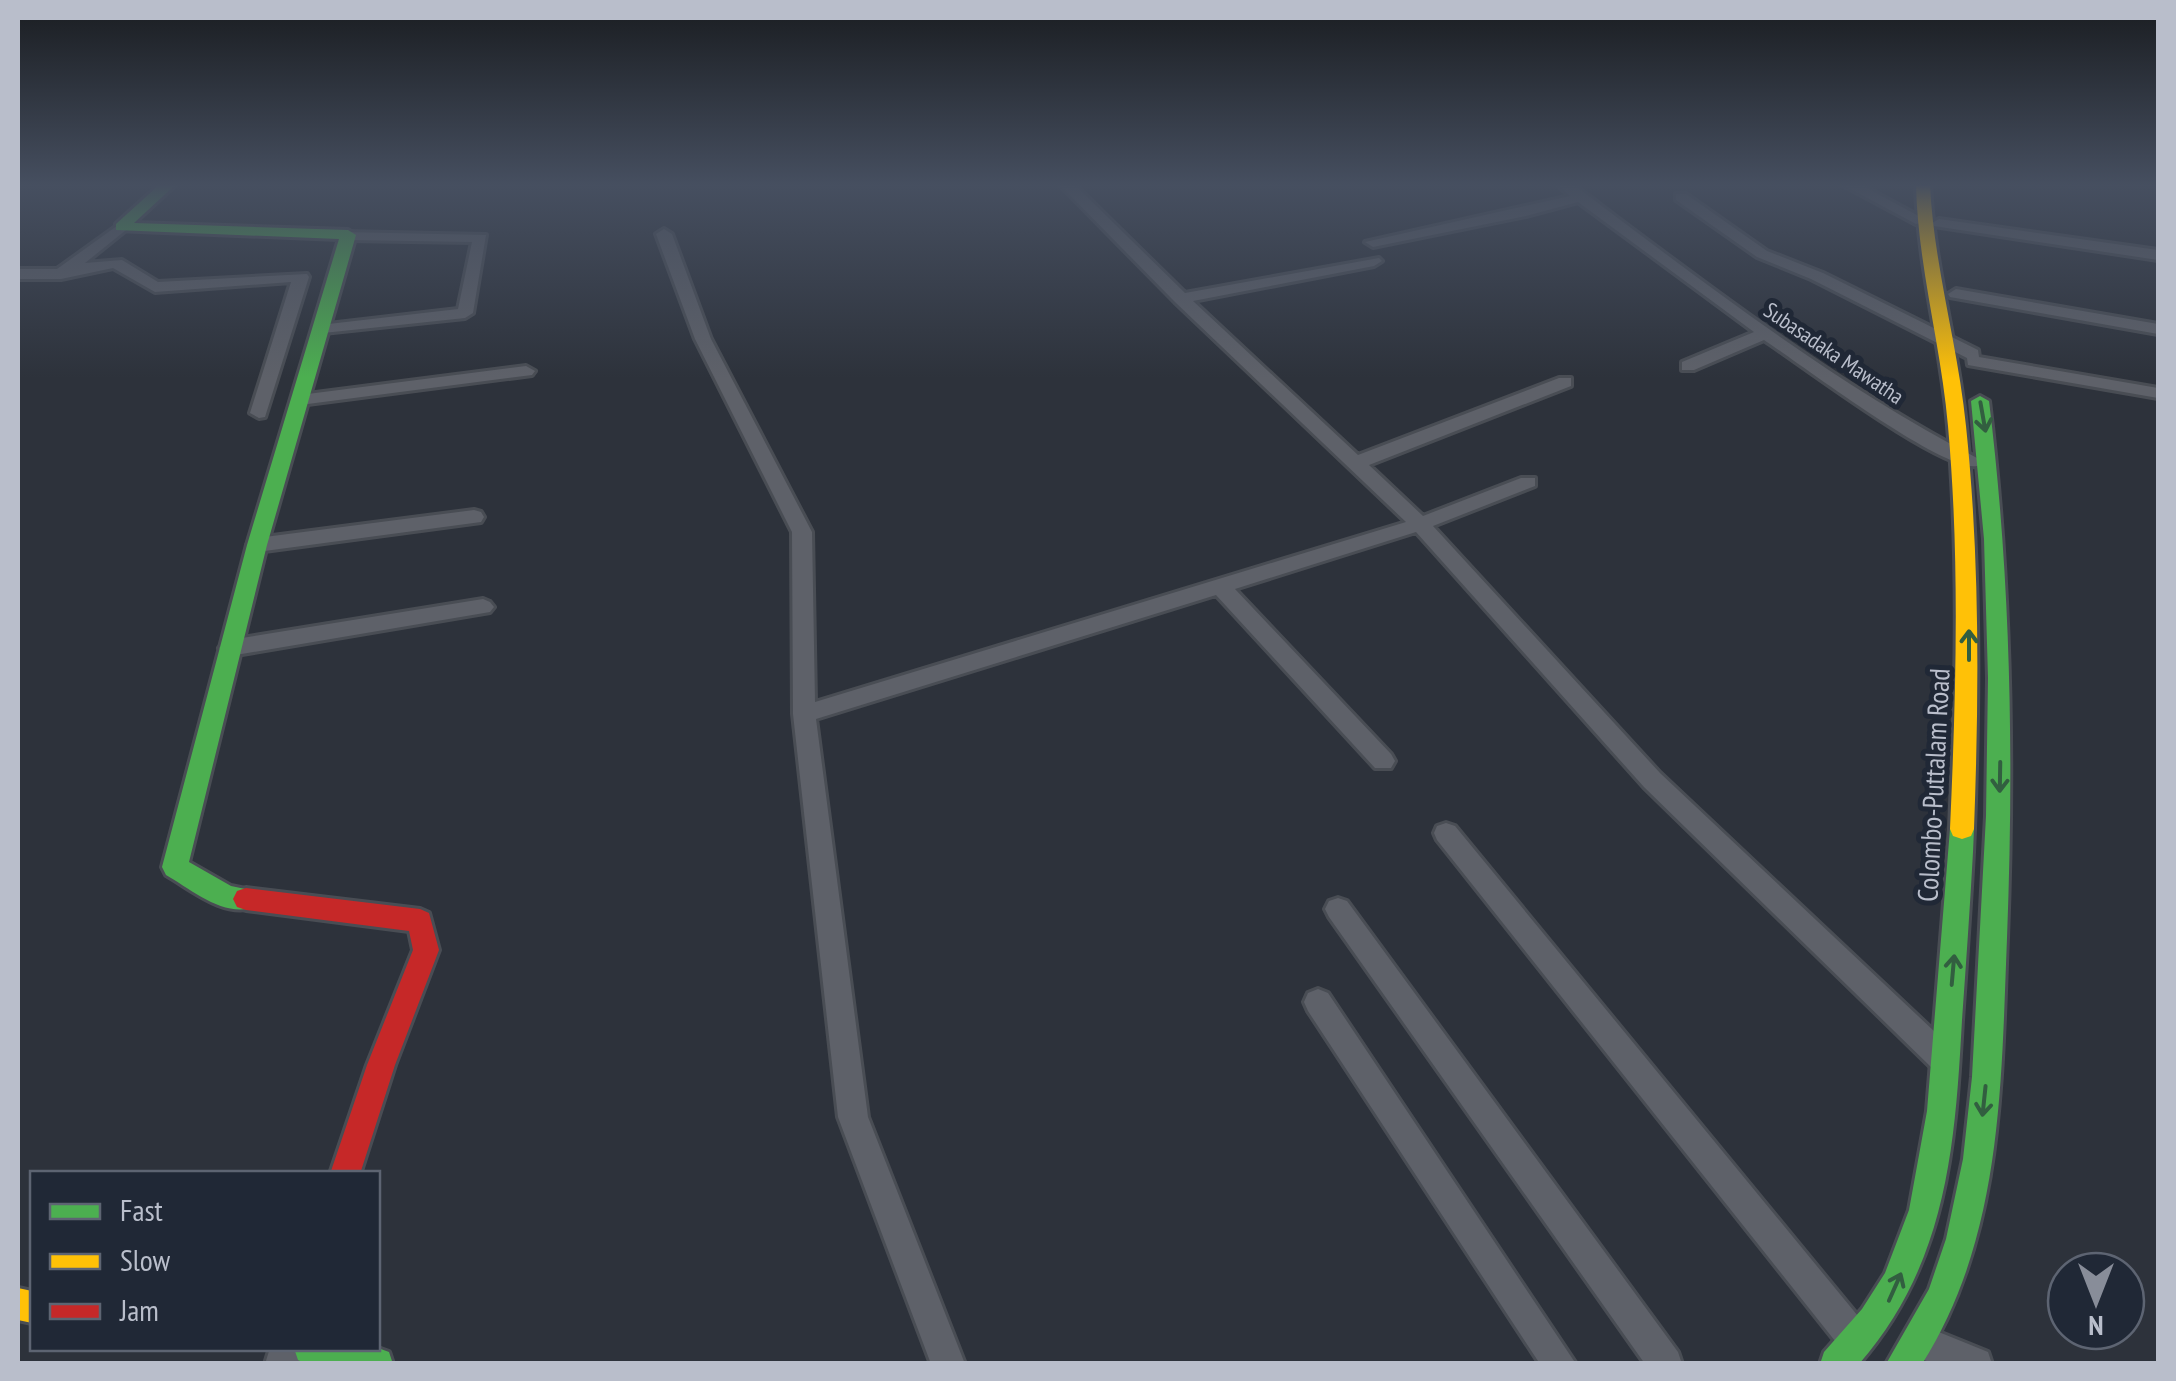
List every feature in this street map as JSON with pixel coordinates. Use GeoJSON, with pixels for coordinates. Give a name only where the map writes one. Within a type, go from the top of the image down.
{"type":"FeatureCollection","features":[{"type":"Feature","properties":{"kind":"main road"},"geometry":{"type":"LineString","coordinates":[[344,249],[257,544],[175,867],[227,897],[420,921],[426,950],[346,1171]]}},
{"type":"Feature","properties":{"kind":"main road","name":"Colombo-Puttalam Road"},"geometry":{"type":"LineString","coordinates":[[1836,1364],[1877,1319],[1911,1252],[1939,1147],[1969,723],[1969,614],[1954,398],[1933,249]]}},
{"type":"Feature","properties":{"kind":"main road","name":"Colombo-Puttalam Road"},"geometry":{"type":"LineString","coordinates":[[1909,1352],[1949,1281],[1975,1188],[1988,1071],[2001,714],[1990,470],[1973,358],[1940,249]]}},
{"type":"Feature","properties":{"kind":"main road"},"geometry":{"type":"LineString","coordinates":[[1877,1319],[1909,1352]]}},
{"type":"Feature","properties":{"kind":"main road"},"geometry":{"type":"LineString","coordinates":[[323,1351],[378,1364]]}},
{"type":"Feature","properties":{"kind":"street"},"geometry":{"type":"LineString","coordinates":[[18,274],[61,274],[93,249]]}},
{"type":"Feature","properties":{"kind":"street"},"geometry":{"type":"LineString","coordinates":[[320,330],[464,313],[478,249]]}},
{"type":"Feature","properties":{"kind":"street"},"geometry":{"type":"LineString","coordinates":[[670,249],[704,339],[802,532],[804,714],[853,1117],[948,1364]]}},
{"type":"Feature","properties":{"kind":"street"},"geometry":{"type":"LineString","coordinates":[[1131,249],[1420,524],[1652,780],[1945,1061]]}},
{"type":"Feature","properties":{"kind":"street","name":"Subasadaka Mawatha"},"geometry":{"type":"LineString","coordinates":[[1651,249],[1766,334],[1905,428],[1959,459],[1990,470]]}},
{"type":"Feature","properties":{"kind":"street"},"geometry":{"type":"LineString","coordinates":[[1756,249],[1817,276],[1973,358],[2158,394]]}},
{"type":"Feature","properties":{"kind":"street"},"geometry":{"type":"LineString","coordinates":[[2126,249],[2158,254]]}},
{"type":"Feature","properties":{"kind":"street"},"geometry":{"type":"LineString","coordinates":[[1181,300],[1374,262]]}},
{"type":"Feature","properties":{"kind":"street"},"geometry":{"type":"LineString","coordinates":[[66,270],[116,263],[155,286],[301,277],[259,414]]}},
{"type":"Feature","properties":{"kind":"street"},"geometry":{"type":"LineString","coordinates":[[18,292],[39,274]]}},
{"type":"Feature","properties":{"kind":"street"},"geometry":{"type":"LineString","coordinates":[[1956,294],[2158,328]]}},
{"type":"Feature","properties":{"kind":"street"},"geometry":{"type":"LineString","coordinates":[[1688,366],[1766,334]]}},
{"type":"Feature","properties":{"kind":"street"},"geometry":{"type":"LineString","coordinates":[[300,400],[526,371]]}},
{"type":"Feature","properties":{"kind":"street"},"geometry":{"type":"LineString","coordinates":[[1356,463],[1565,382]]}},
{"type":"Feature","properties":{"kind":"street"},"geometry":{"type":"LineString","coordinates":[[804,714],[1420,524],[1528,482]]}},
{"type":"Feature","properties":{"kind":"street"},"geometry":{"type":"LineString","coordinates":[[257,544],[474,516]]}},
{"type":"Feature","properties":{"kind":"street"},"geometry":{"type":"LineString","coordinates":[[1219,585],[1383,762]]}},
{"type":"Feature","properties":{"kind":"street"},"geometry":{"type":"LineString","coordinates":[[230,648],[483,607]]}},
{"type":"Feature","properties":{"kind":"street"},"geometry":{"type":"LineString","coordinates":[[1446,833],[1857,1342]]}},
{"type":"Feature","properties":{"kind":"street"},"geometry":{"type":"LineString","coordinates":[[1338,909],[1666,1364]]}},
{"type":"Feature","properties":{"kind":"street"},"geometry":{"type":"LineString","coordinates":[[1318,1002],[1560,1364]]}},
{"type":"Feature","properties":{"kind":"street"},"geometry":{"type":"LineString","coordinates":[[1909,1352],[1976,1364]]}},
{"type":"Feature","properties":{"kind":"traffic: fast"},"geometry":{"type":"LineString","coordinates":[[246,899],[227,897],[175,867],[257,545],[344,249]]}},
{"type":"Feature","properties":{"kind":"traffic: fast"},"geometry":{"type":"LineString","coordinates":[[1902,1364],[1940,1301],[1962,1239],[1978,1159],[1987,1077],[1999,816],[1999,678],[1994,539],[1980,401]]}},
{"type":"Feature","properties":{"kind":"traffic: fast"},"geometry":{"type":"LineString","coordinates":[[1836,1364],[1873,1321],[1897,1285],[1925,1210],[1941,1111],[1962,829]]}},
{"type":"Feature","properties":{"kind":"traffic: fast"},"geometry":{"type":"LineString","coordinates":[[323,1351],[377,1364]]}},
{"type":"Feature","properties":{"kind":"traffic: slow"},"geometry":{"type":"LineString","coordinates":[[1928,249],[1954,396],[1961,476],[1966,628],[1962,829]]}},
{"type":"Feature","properties":{"kind":"traffic: slow"},"geometry":{"type":"LineString","coordinates":[[18,1304],[30,1307]]}},
{"type":"Feature","properties":{"kind":"traffic: jam"},"geometry":{"type":"LineString","coordinates":[[246,899],[420,921],[426,950],[381,1065],[346,1171]]}}]}
